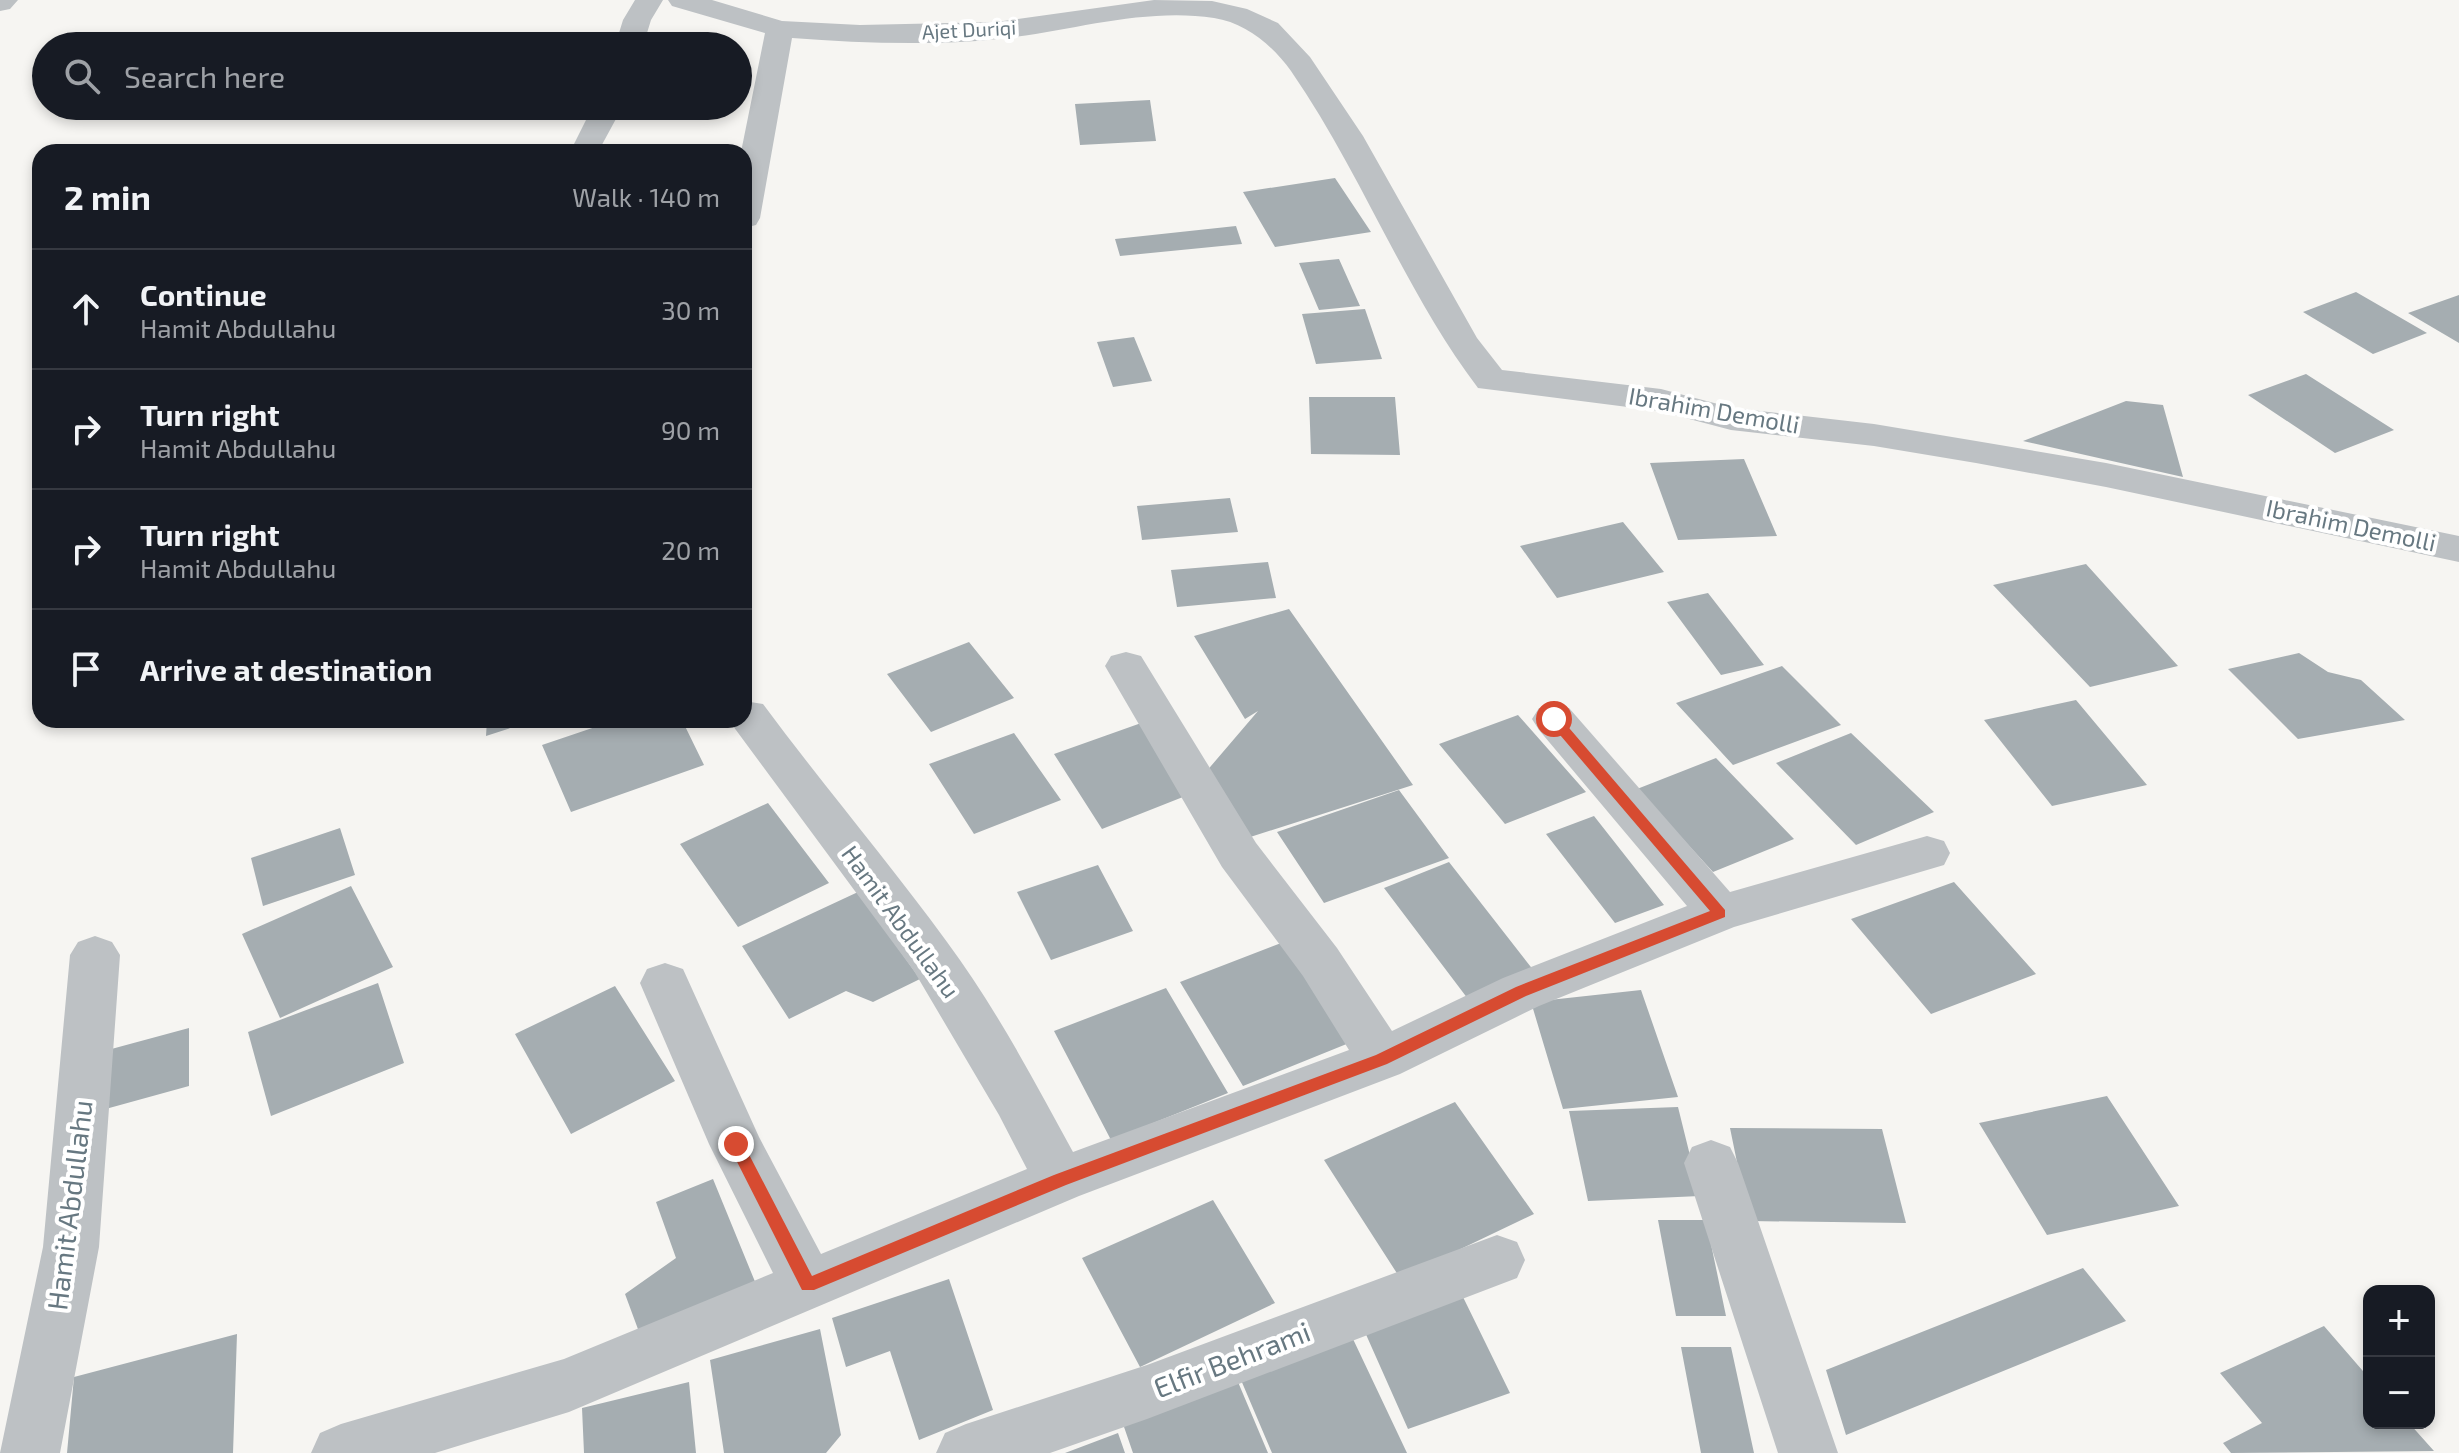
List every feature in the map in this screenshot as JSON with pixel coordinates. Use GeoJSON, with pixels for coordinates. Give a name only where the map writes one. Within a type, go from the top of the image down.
{"type":"FeatureCollection","features":[{"type":"Feature","properties":{"kind":"street"},"geometry":{"type":"LineString","coordinates":[[633,32],[649,0]]}},
{"type":"Feature","properties":{"kind":"street","name":"Ajet Duriqi"},"geometry":{"type":"LineString","coordinates":[[696,2],[780,29],[860,34],[996,31],[1155,4]]}},
{"type":"Feature","properties":{"kind":"street","name":"Ibrahim Demolli"},"geometry":{"type":"LineString","coordinates":[[1155,4],[1212,9],[1237,15],[1268,29],[1300,63],[1348,136],[1461,341],[1491,380],[1661,400],[1731,419],[1874,435],[1976,452],[2106,475],[2459,549]]}},
{"type":"Feature","properties":{"kind":"street"},"geometry":{"type":"LineString","coordinates":[[752,176],[780,29]]}},
{"type":"Feature","properties":{"kind":"street"},"geometry":{"type":"LineString","coordinates":[[587,144],[600,120]]}},
{"type":"Feature","properties":{"kind":"street"},"geometry":{"type":"LineString","coordinates":[[1126,666],[1239,855],[1293,923],[1382,1059]]}},
{"type":"Feature","properties":{"kind":"street"},"geometry":{"type":"LineString","coordinates":[[1554,719],[1720,913]]}},
{"type":"Feature","properties":{"kind":"street","name":"Hamit Abdullahu"},"geometry":{"type":"LineString","coordinates":[[752,721],[931,957],[1018,1100],[1060,1180]]}},
{"type":"Feature","properties":{"kind":"street"},"geometry":{"type":"LineString","coordinates":[[341,1453],[569,1385],[1060,1180],[1382,1059],[1521,992],[1720,913],[1927,853]]}},
{"type":"Feature","properties":{"kind":"street","name":"Hamit Abdullahu"},"geometry":{"type":"LineString","coordinates":[[30,1453],[71,1247],[95,955]]}},
{"type":"Feature","properties":{"kind":"street"},"geometry":{"type":"LineString","coordinates":[[665,983],[736,1144],[808,1285]]}},
{"type":"Feature","properties":{"kind":"street"},"geometry":{"type":"LineString","coordinates":[[1711,1163],[1808,1453]]}},
{"type":"Feature","properties":{"kind":"street","name":"Elfir Behrami"},"geometry":{"type":"LineString","coordinates":[[966,1453],[1147,1392],[1497,1260]]}},
{"type":"Feature","properties":{"kind":"building"},"geometry":{"type":"Polygon","coordinates":[[[1150,100],[1156,141],[1080,145],[1075,104],[1150,100]]]}},
{"type":"Feature","properties":{"kind":"building"},"geometry":{"type":"Polygon","coordinates":[[[1335,178],[1371,232],[1275,247],[1243,192],[1335,178]]]}},
{"type":"Feature","properties":{"kind":"building"},"geometry":{"type":"Polygon","coordinates":[[[1236,226],[1242,244],[1120,256],[1115,239],[1236,226]]]}},
{"type":"Feature","properties":{"kind":"building"},"geometry":{"type":"Polygon","coordinates":[[[1339,259],[1360,306],[1319,310],[1299,263],[1339,259]]]}},
{"type":"Feature","properties":{"kind":"building"},"geometry":{"type":"Polygon","coordinates":[[[2356,292],[2427,333],[2373,354],[2303,312],[2356,292]]]}},
{"type":"Feature","properties":{"kind":"building"},"geometry":{"type":"Polygon","coordinates":[[[2459,295],[2459,343],[2408,313],[2459,295]]]}},
{"type":"Feature","properties":{"kind":"building"},"geometry":{"type":"Polygon","coordinates":[[[1365,309],[1382,359],[1316,364],[1302,314],[1365,309]]]}},
{"type":"Feature","properties":{"kind":"building"},"geometry":{"type":"Polygon","coordinates":[[[1134,337],[1152,381],[1113,387],[1097,342],[1134,337]]]}},
{"type":"Feature","properties":{"kind":"building"},"geometry":{"type":"Polygon","coordinates":[[[2306,374],[2394,430],[2335,453],[2248,395],[2306,374]]]}},
{"type":"Feature","properties":{"kind":"building"},"geometry":{"type":"Polygon","coordinates":[[[1309,397],[1395,397],[1400,455],[1311,454],[1309,397]]]}},
{"type":"Feature","properties":{"kind":"building"},"geometry":{"type":"Polygon","coordinates":[[[2126,401],[2163,405],[2183,477],[2023,441],[2126,401]]]}},
{"type":"Feature","properties":{"kind":"building"},"geometry":{"type":"Polygon","coordinates":[[[1744,459],[1777,536],[1678,540],[1650,463],[1744,459]]]}},
{"type":"Feature","properties":{"kind":"building"},"geometry":{"type":"Polygon","coordinates":[[[1230,498],[1238,532],[1142,540],[1137,506],[1230,498]]]}},
{"type":"Feature","properties":{"kind":"building"},"geometry":{"type":"Polygon","coordinates":[[[1623,522],[1664,572],[1557,598],[1520,546],[1623,522]]]}},
{"type":"Feature","properties":{"kind":"building"},"geometry":{"type":"Polygon","coordinates":[[[1268,562],[1276,598],[1177,607],[1171,570],[1268,562]]]}},
{"type":"Feature","properties":{"kind":"building"},"geometry":{"type":"Polygon","coordinates":[[[2086,564],[2178,666],[2090,687],[1993,585],[2086,564]]]}},
{"type":"Feature","properties":{"kind":"building"},"geometry":{"type":"Polygon","coordinates":[[[1708,593],[1764,665],[1721,675],[1667,602],[1708,593]]]}},
{"type":"Feature","properties":{"kind":"building"},"geometry":{"type":"Polygon","coordinates":[[[1289,609],[1413,785],[1244,839],[1205,773],[1258,711],[1245,719],[1194,636],[1289,609]]]}},
{"type":"Feature","properties":{"kind":"building"},"geometry":{"type":"Polygon","coordinates":[[[969,642],[1014,698],[931,732],[887,674],[969,642]]]}},
{"type":"Feature","properties":{"kind":"building"},"geometry":{"type":"Polygon","coordinates":[[[2299,653],[2328,672],[2361,680],[2405,720],[2298,739],[2228,669],[2299,653]]]}},
{"type":"Feature","properties":{"kind":"building"},"geometry":{"type":"Polygon","coordinates":[[[1782,666],[1841,725],[1733,765],[1676,703],[1782,666]]]}},
{"type":"Feature","properties":{"kind":"building"},"geometry":{"type":"Polygon","coordinates":[[[2076,700],[2147,785],[2052,806],[1984,720],[2076,700]]]}},
{"type":"Feature","properties":{"kind":"building"},"geometry":{"type":"Polygon","coordinates":[[[1518,715],[1586,792],[1505,824],[1439,744],[1518,715]]]}},
{"type":"Feature","properties":{"kind":"building"},"geometry":{"type":"Polygon","coordinates":[[[1144,722],[1188,795],[1102,829],[1054,754],[1144,722]]]}},
{"type":"Feature","properties":{"kind":"building"},"geometry":{"type":"Polygon","coordinates":[[[486,728],[511,728],[486,736],[486,728]]]}},
{"type":"Feature","properties":{"kind":"building"},"geometry":{"type":"Polygon","coordinates":[[[592,728],[686,728],[704,765],[571,812],[542,745],[592,728]]]}},
{"type":"Feature","properties":{"kind":"building"},"geometry":{"type":"Polygon","coordinates":[[[1014,733],[1061,800],[974,834],[929,764],[1014,733]]]}},
{"type":"Feature","properties":{"kind":"building"},"geometry":{"type":"Polygon","coordinates":[[[1851,733],[1934,812],[1856,845],[1776,763],[1851,733]]]}},
{"type":"Feature","properties":{"kind":"building"},"geometry":{"type":"Polygon","coordinates":[[[1716,758],[1794,839],[1713,872],[1637,789],[1716,758]]]}},
{"type":"Feature","properties":{"kind":"building"},"geometry":{"type":"Polygon","coordinates":[[[1399,790],[1449,858],[1324,903],[1277,832],[1399,790]]]}},
{"type":"Feature","properties":{"kind":"building"},"geometry":{"type":"Polygon","coordinates":[[[768,803],[829,883],[738,927],[680,844],[768,803]]]}},
{"type":"Feature","properties":{"kind":"building"},"geometry":{"type":"Polygon","coordinates":[[[1594,816],[1664,905],[1615,923],[1546,834],[1594,816]]]}},
{"type":"Feature","properties":{"kind":"building"},"geometry":{"type":"Polygon","coordinates":[[[340,828],[355,875],[263,906],[251,858],[340,828]]]}},
{"type":"Feature","properties":{"kind":"building"},"geometry":{"type":"Polygon","coordinates":[[[1449,862],[1534,971],[1468,999],[1384,888],[1449,862]]]}},
{"type":"Feature","properties":{"kind":"building"},"geometry":{"type":"Polygon","coordinates":[[[1098,865],[1133,931],[1051,960],[1017,892],[1098,865]]]}},
{"type":"Feature","properties":{"kind":"building"},"geometry":{"type":"Polygon","coordinates":[[[1954,882],[2036,974],[1931,1014],[1851,919],[1954,882]]]}},
{"type":"Feature","properties":{"kind":"building"},"geometry":{"type":"Polygon","coordinates":[[[351,886],[393,967],[280,1018],[242,934],[351,886]]]}},
{"type":"Feature","properties":{"kind":"building"},"geometry":{"type":"Polygon","coordinates":[[[858,892],[920,979],[873,1002],[846,991],[789,1019],[742,946],[858,892]]]}},
{"type":"Feature","properties":{"kind":"building"},"geometry":{"type":"Polygon","coordinates":[[[1289,940],[1354,1041],[1243,1086],[1180,982],[1289,940]]]}},
{"type":"Feature","properties":{"kind":"building"},"geometry":{"type":"Polygon","coordinates":[[[378,983],[404,1063],[271,1116],[248,1032],[378,983]]]}},
{"type":"Feature","properties":{"kind":"building"},"geometry":{"type":"Polygon","coordinates":[[[615,986],[675,1081],[571,1134],[515,1034],[615,986]]]}},
{"type":"Feature","properties":{"kind":"building"},"geometry":{"type":"Polygon","coordinates":[[[1166,988],[1228,1093],[1111,1140],[1054,1031],[1166,988]]]}},
{"type":"Feature","properties":{"kind":"building"},"geometry":{"type":"Polygon","coordinates":[[[1641,990],[1678,1097],[1563,1109],[1531,1002],[1641,990]]]}},
{"type":"Feature","properties":{"kind":"building"},"geometry":{"type":"Polygon","coordinates":[[[189,1028],[189,1086],[102,1110],[104,1051],[189,1028]]]}},
{"type":"Feature","properties":{"kind":"building"},"geometry":{"type":"Polygon","coordinates":[[[2107,1096],[2179,1206],[2047,1235],[1979,1123],[2107,1096]]]}},
{"type":"Feature","properties":{"kind":"building"},"geometry":{"type":"Polygon","coordinates":[[[1455,1102],[1534,1214],[1400,1278],[1324,1160],[1455,1102]]]}},
{"type":"Feature","properties":{"kind":"building"},"geometry":{"type":"Polygon","coordinates":[[[1678,1107],[1700,1196],[1588,1201],[1569,1111],[1678,1107]]]}},
{"type":"Feature","properties":{"kind":"building"},"geometry":{"type":"Polygon","coordinates":[[[1730,1128],[1882,1129],[1906,1223],[1749,1221],[1730,1128]]]}},
{"type":"Feature","properties":{"kind":"building"},"geometry":{"type":"Polygon","coordinates":[[[713,1179],[758,1289],[642,1340],[625,1294],[676,1258],[656,1202],[713,1179]]]}},
{"type":"Feature","properties":{"kind":"building"},"geometry":{"type":"Polygon","coordinates":[[[1213,1200],[1275,1303],[1140,1367],[1082,1258],[1213,1200]]]}},
{"type":"Feature","properties":{"kind":"building"},"geometry":{"type":"Polygon","coordinates":[[[1658,1220],[1706,1220],[1726,1316],[1676,1316],[1658,1220]]]}},
{"type":"Feature","properties":{"kind":"building"},"geometry":{"type":"Polygon","coordinates":[[[2083,1268],[2126,1321],[1846,1435],[1826,1370],[2083,1268]]]}},
{"type":"Feature","properties":{"kind":"building"},"geometry":{"type":"Polygon","coordinates":[[[949,1279],[993,1410],[919,1440],[890,1351],[846,1367],[832,1318],[949,1279]]]}},
{"type":"Feature","properties":{"kind":"building"},"geometry":{"type":"Polygon","coordinates":[[[1463,1297],[1510,1393],[1408,1429],[1364,1330],[1463,1297]]]}},
{"type":"Feature","properties":{"kind":"building"},"geometry":{"type":"Polygon","coordinates":[[[2324,1326],[2363,1371],[2363,1429],[2414,1429],[2434,1451],[2231,1453],[2223,1443],[2262,1423],[2220,1373],[2324,1326]]]}},
{"type":"Feature","properties":{"kind":"building"},"geometry":{"type":"Polygon","coordinates":[[[820,1329],[841,1435],[826,1453],[724,1453],[710,1360],[820,1329]]]}},
{"type":"Feature","properties":{"kind":"building"},"geometry":{"type":"Polygon","coordinates":[[[237,1334],[233,1453],[67,1453],[74,1377],[237,1334]]]}},
{"type":"Feature","properties":{"kind":"building"},"geometry":{"type":"Polygon","coordinates":[[[1353,1339],[1407,1453],[1272,1453],[1241,1380],[1353,1339]]]}},
{"type":"Feature","properties":{"kind":"building"},"geometry":{"type":"Polygon","coordinates":[[[1681,1347],[1731,1347],[1754,1453],[1701,1453],[1681,1347]]]}},
{"type":"Feature","properties":{"kind":"building"},"geometry":{"type":"Polygon","coordinates":[[[689,1382],[696,1453],[584,1453],[582,1408],[689,1382]]]}},
{"type":"Feature","properties":{"kind":"building"},"geometry":{"type":"Polygon","coordinates":[[[1238,1382],[1268,1453],[1133,1453],[1123,1424],[1238,1382]]]}},
{"type":"Feature","properties":{"kind":"building"},"geometry":{"type":"Polygon","coordinates":[[[1118,1433],[1125,1453],[1065,1453],[1118,1433]]]}},
{"type":"Feature","properties":{"kind":"route"},"geometry":{"type":"LineString","coordinates":[[736,1144],[808,1285],[1060,1180],[1382,1059],[1521,992],[1720,913],[1554,719]]}}]}
